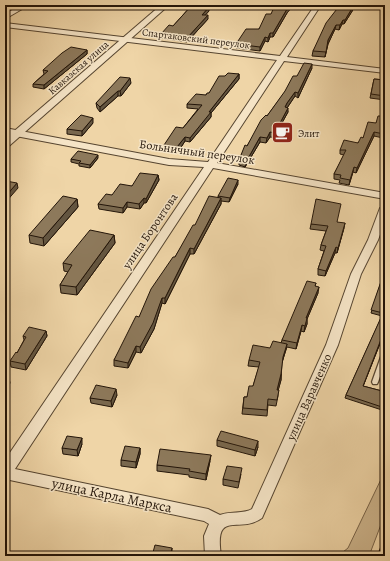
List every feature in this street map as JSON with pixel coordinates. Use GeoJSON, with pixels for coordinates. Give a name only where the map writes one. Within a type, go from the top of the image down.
{"type":"FeatureCollection","features":[{"type":"Feature","properties":{"kind":"street"},"geometry":{"type":"LineString","coordinates":[[5,17],[26,5]]}},
{"type":"Feature","properties":{"kind":"street","name":"Кавказская улица"},"geometry":{"type":"LineString","coordinates":[[5,144],[127,40],[165,5]]}},
{"type":"Feature","properties":{"kind":"street","name":"улица Боронтова"},"geometry":{"type":"LineString","coordinates":[[5,473],[318,5]]}},
{"type":"Feature","properties":{"kind":"street","name":"Спартаковский переулок"},"geometry":{"type":"LineString","coordinates":[[5,25],[385,70]]}},
{"type":"Feature","properties":{"kind":"street","name":"Больничный переулок"},"geometry":{"type":"LineString","coordinates":[[5,131],[169,162],[211,165],[385,196]]}},
{"type":"Feature","properties":{"kind":"street","name":"улица Варавченко"},"geometry":{"type":"LineString","coordinates":[[218,522],[224,519],[251,518],[257,514],[332,345],[356,274],[373,240],[385,208]]}},
{"type":"Feature","properties":{"kind":"street","name":"улица Карла Маркса"},"geometry":{"type":"LineString","coordinates":[[5,473],[208,515],[218,522]]}},
{"type":"Feature","properties":{"kind":"street"},"geometry":{"type":"LineString","coordinates":[[213,556],[212,537],[214,528],[218,522]]}},
{"type":"Feature","properties":{"kind":"lane"},"geometry":{"type":"LineString","coordinates":[[375,382],[385,353]]}},
{"type":"Feature","properties":{"kind":"shaded area"},"geometry":{"type":"Polygon","coordinates":[[[385,471],[385,514],[369,556],[338,556],[348,548],[385,471]]]}},
{"type":"Feature","properties":{"kind":"building"},"geometry":{"type":"Polygon","coordinates":[[[192,5],[204,5],[202,6],[209,7],[202,15],[208,15],[187,38],[161,34],[169,25],[173,26],[192,5]]]}},
{"type":"Feature","properties":{"kind":"building"},"geometry":{"type":"Polygon","coordinates":[[[275,5],[290,5],[273,33],[270,33],[268,38],[265,37],[260,47],[236,44],[246,29],[259,29],[266,14],[271,14],[275,5]]]}},
{"type":"Feature","properties":{"kind":"building"},"geometry":{"type":"Polygon","coordinates":[[[340,5],[354,5],[345,20],[343,20],[340,25],[336,25],[328,40],[326,52],[313,51],[326,23],[340,5]]]}},
{"type":"Feature","properties":{"kind":"building"},"geometry":{"type":"Polygon","coordinates":[[[71,47],[87,50],[44,85],[33,84],[48,71],[43,70],[71,47]]]}},
{"type":"Feature","properties":{"kind":"building"},"geometry":{"type":"Polygon","coordinates":[[[304,63],[312,64],[298,93],[295,92],[287,103],[285,107],[288,108],[280,123],[292,125],[287,135],[270,132],[267,138],[260,137],[246,162],[239,160],[245,145],[247,146],[261,120],[266,115],[267,116],[285,91],[293,76],[297,76],[304,63]]]}},
{"type":"Feature","properties":{"kind":"building"},"geometry":{"type":"Polygon","coordinates":[[[228,73],[239,74],[190,138],[185,137],[177,147],[164,145],[176,127],[183,128],[202,105],[187,104],[196,94],[206,95],[209,93],[219,76],[225,76],[228,73]]]}},
{"type":"Feature","properties":{"kind":"building"},"geometry":{"type":"Polygon","coordinates":[[[120,77],[130,78],[120,91],[118,91],[100,107],[96,103],[120,77]]]}},
{"type":"Feature","properties":{"kind":"building"},"geometry":{"type":"Polygon","coordinates":[[[374,79],[385,80],[385,96],[371,94],[374,79]]]}},
{"type":"Feature","properties":{"kind":"building"},"geometry":{"type":"Polygon","coordinates":[[[385,99],[384,134],[374,132],[357,168],[354,167],[350,180],[340,178],[341,175],[334,174],[346,150],[340,150],[344,140],[358,143],[361,137],[363,138],[368,122],[376,123],[378,116],[381,116],[385,99]]]}},
{"type":"Feature","properties":{"kind":"building"},"geometry":{"type":"Polygon","coordinates":[[[81,115],[93,118],[82,131],[67,129],[81,115]]]}},
{"type":"Feature","properties":{"kind":"building"},"geometry":{"type":"Polygon","coordinates":[[[78,151],[98,155],[90,165],[79,163],[81,161],[71,159],[78,151]]]}},
{"type":"Feature","properties":{"kind":"building"},"geometry":{"type":"Polygon","coordinates":[[[140,173],[158,175],[146,199],[144,198],[139,204],[127,202],[123,208],[98,204],[106,194],[112,195],[120,184],[132,186],[140,173]]]}},
{"type":"Feature","properties":{"kind":"building"},"geometry":{"type":"Polygon","coordinates":[[[228,178],[238,180],[230,198],[218,196],[228,178]]]}},
{"type":"Feature","properties":{"kind":"building"},"geometry":{"type":"Polygon","coordinates":[[[5,182],[17,183],[5,197],[5,182]]]}},
{"type":"Feature","properties":{"kind":"building"},"geometry":{"type":"Polygon","coordinates":[[[63,196],[77,199],[43,238],[29,235],[63,196]]]}},
{"type":"Feature","properties":{"kind":"building"},"geometry":{"type":"Polygon","coordinates":[[[209,196],[221,198],[194,249],[190,248],[165,298],[162,298],[153,323],[140,347],[136,346],[128,363],[114,360],[136,316],[139,317],[151,289],[173,257],[175,257],[193,225],[195,225],[209,196]]]}},
{"type":"Feature","properties":{"kind":"building"},"geometry":{"type":"Polygon","coordinates":[[[316,199],[341,204],[337,222],[345,223],[338,248],[336,247],[326,271],[318,269],[326,246],[321,245],[328,226],[311,224],[316,199]]]}},
{"type":"Feature","properties":{"kind":"building"},"geometry":{"type":"Polygon","coordinates":[[[90,230],[114,235],[76,287],[60,285],[72,265],[63,263],[90,230]]]}},
{"type":"Feature","properties":{"kind":"building"},"geometry":{"type":"Polygon","coordinates":[[[385,270],[385,329],[363,386],[382,391],[385,381],[385,408],[346,395],[383,313],[371,310],[385,270]]]}},
{"type":"Feature","properties":{"kind":"building"},"geometry":{"type":"Polygon","coordinates":[[[307,281],[316,283],[315,286],[319,287],[306,318],[305,326],[302,325],[297,343],[282,340],[307,281]]]}},
{"type":"Feature","properties":{"kind":"building"},"geometry":{"type":"Polygon","coordinates":[[[29,327],[46,331],[25,364],[10,361],[16,352],[17,353],[26,337],[23,336],[29,327]]]}},
{"type":"Feature","properties":{"kind":"building"},"geometry":{"type":"Polygon","coordinates":[[[273,341],[287,344],[277,390],[279,390],[277,400],[268,399],[267,410],[243,408],[244,397],[247,397],[249,386],[253,386],[260,362],[249,360],[253,345],[270,348],[273,341]]]}},
{"type":"Feature","properties":{"kind":"building"},"geometry":{"type":"Polygon","coordinates":[[[5,377],[9,378],[5,384],[5,377]]]}},
{"type":"Feature","properties":{"kind":"building"},"geometry":{"type":"Polygon","coordinates":[[[96,385],[116,389],[111,401],[90,398],[96,385]]]}},
{"type":"Feature","properties":{"kind":"building"},"geometry":{"type":"Polygon","coordinates":[[[221,431],[258,441],[255,450],[217,440],[221,431]]]}},
{"type":"Feature","properties":{"kind":"building"},"geometry":{"type":"Polygon","coordinates":[[[67,436],[82,438],[77,450],[62,448],[67,436]]]}},
{"type":"Feature","properties":{"kind":"building"},"geometry":{"type":"Polygon","coordinates":[[[125,446],[140,448],[136,462],[121,460],[125,446]]]}},
{"type":"Feature","properties":{"kind":"building"},"geometry":{"type":"Polygon","coordinates":[[[160,449],[211,455],[206,474],[189,471],[190,469],[157,465],[160,449]]]}},
{"type":"Feature","properties":{"kind":"building"},"geometry":{"type":"Polygon","coordinates":[[[227,466],[242,468],[239,482],[223,479],[227,466]]]}},
{"type":"Feature","properties":{"kind":"building"},"geometry":{"type":"Polygon","coordinates":[[[155,545],[172,548],[170,556],[152,556],[155,545]]]}},
{"type":"Feature","properties":{"kind":"railway"},"geometry":{"type":"LineString","coordinates":[[379,556],[385,540]]}},
{"type":"Feature","properties":{"kind":"place","name":"Элит"},"geometry":{"type":"Point","coordinates":[282,133]}}]}
